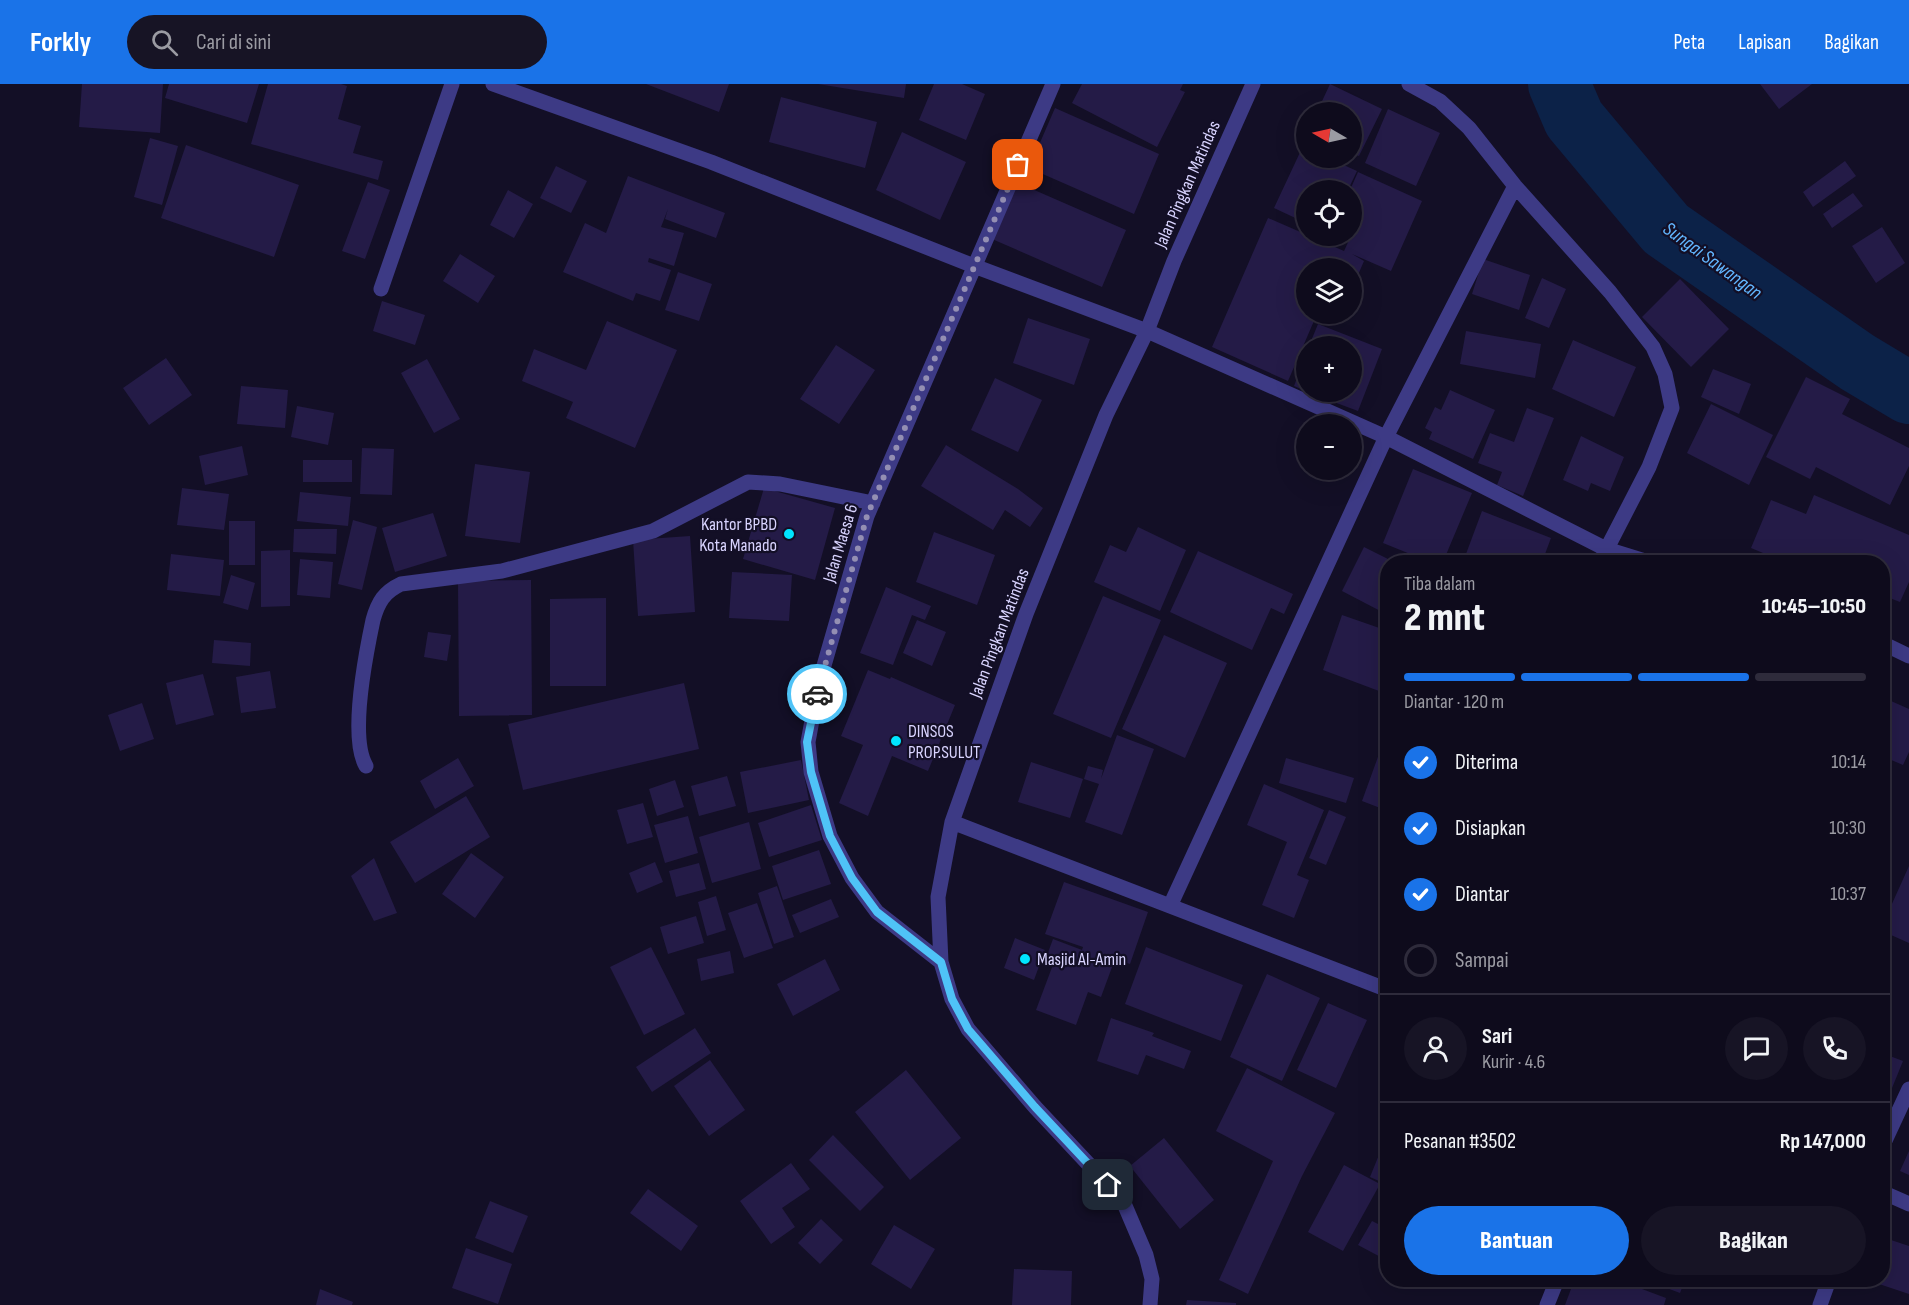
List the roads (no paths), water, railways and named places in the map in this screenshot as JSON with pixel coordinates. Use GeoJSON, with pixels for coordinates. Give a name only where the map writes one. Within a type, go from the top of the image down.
{"type":"FeatureCollection","features":[{"type":"Feature","properties":{"kind":"street"},"geometry":{"type":"LineString","coordinates":[[381,289],[452,84]]}},
{"type":"Feature","properties":{"kind":"street"},"geometry":{"type":"LineString","coordinates":[[493,84],[711,162],[974,266],[1147,331],[1386,437],[1601,555]]}},
{"type":"Feature","properties":{"kind":"street","name":"Jalan Maesa 6"},"geometry":{"type":"LineString","coordinates":[[941,962],[877,912],[852,878],[830,836],[811,772],[807,742],[819,683],[867,516],[1053,84]]}},
{"type":"Feature","properties":{"kind":"street","name":"Jalan Pingkan Matindas"},"geometry":{"type":"LineString","coordinates":[[1150,1305],[1152,1279],[1146,1255],[1123,1201],[1035,1107],[968,1029],[952,999],[941,962],[938,897],[951,822],[1026,614],[1106,415],[1147,331],[1174,261],[1253,84]]}},
{"type":"Feature","properties":{"kind":"street"},"geometry":{"type":"LineString","coordinates":[[1409,84],[1440,100],[1469,128],[1515,186],[1610,292],[1653,347],[1665,374],[1672,408],[1649,467],[1604,555]]}},
{"type":"Feature","properties":{"kind":"street"},"geometry":{"type":"LineString","coordinates":[[1170,906],[1386,437],[1515,186]]}},
{"type":"Feature","properties":{"kind":"street"},"geometry":{"type":"LineString","coordinates":[[366,766],[360,757],[359,716],[373,620],[376,608],[388,590],[401,584],[502,571],[654,531],[748,482],[780,484],[873,502]]}},
{"type":"Feature","properties":{"kind":"street"},"geometry":{"type":"LineString","coordinates":[[1890,647],[1909,656]]}},
{"type":"Feature","properties":{"kind":"street"},"geometry":{"type":"LineString","coordinates":[[951,822],[1380,987]]}},
{"type":"Feature","properties":{"kind":"street"},"geometry":{"type":"LineString","coordinates":[[1890,1130],[1909,1089]]}},
{"type":"Feature","properties":{"kind":"street"},"geometry":{"type":"LineString","coordinates":[[1890,1196],[1909,1204]]}},
{"type":"Feature","properties":{"kind":"street"},"geometry":{"type":"LineString","coordinates":[[1547,1305],[1554,1287]]}},
{"type":"Feature","properties":{"kind":"street"},"geometry":{"type":"LineString","coordinates":[[1820,1305],[1826,1287]]}},
{"type":"Feature","properties":{"kind":"waterway","name":"Sungai Sawangan"},"geometry":{"type":"LineString","coordinates":[[1559,84],[1574,119],[1666,229],[1857,362],[1909,393]]}},
{"type":"Feature","properties":{"kind":"place","name":"Kantor BPBD Kota Manado"},"geometry":{"type":"Point","coordinates":[789,534]}},
{"type":"Feature","properties":{"kind":"place","name":"DINSOS PROP.SULUT"},"geometry":{"type":"Point","coordinates":[896,741]}},
{"type":"Feature","properties":{"kind":"place","name":"Masjid Al-Amin"},"geometry":{"type":"Point","coordinates":[1025,959]}}]}
